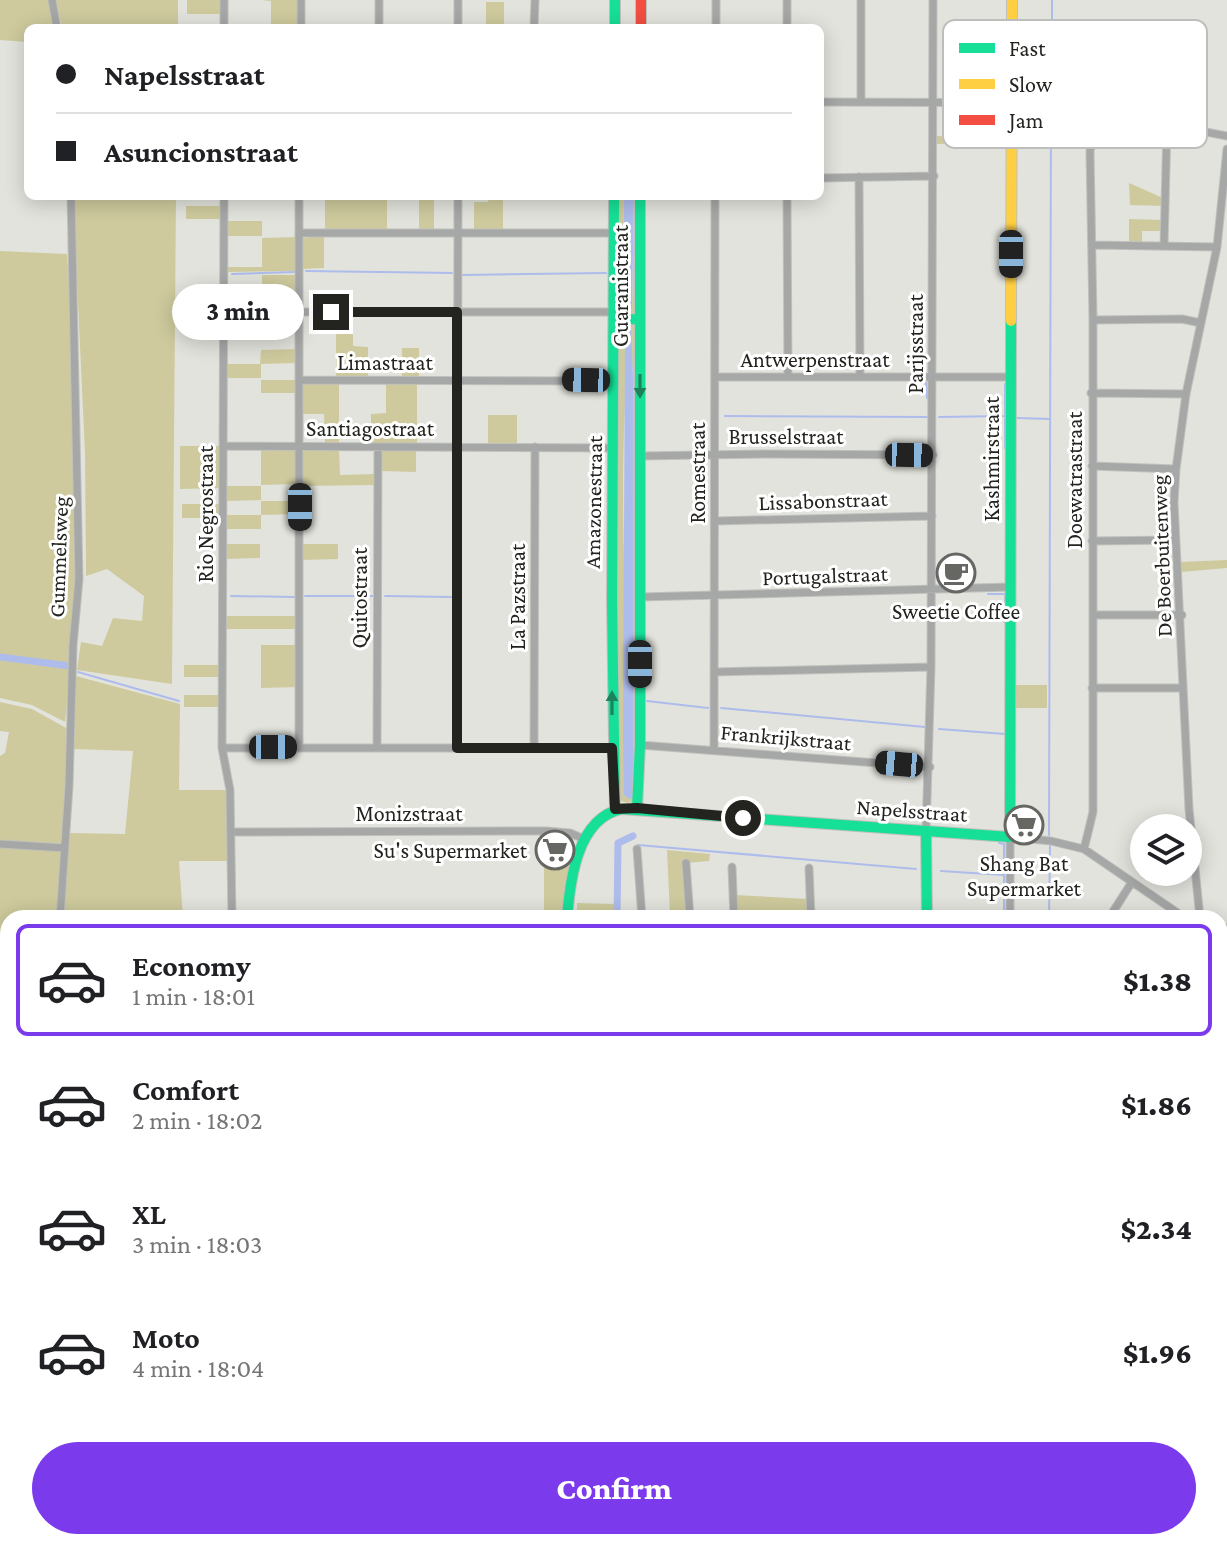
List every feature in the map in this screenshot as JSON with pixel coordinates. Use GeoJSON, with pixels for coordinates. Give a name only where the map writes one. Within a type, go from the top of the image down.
{"type":"FeatureCollection","features":[{"type":"Feature","properties":{"kind":"street"},"geometry":{"type":"LineString","coordinates":[[52,0],[56,24]]}},
{"type":"Feature","properties":{"kind":"street"},"geometry":{"type":"LineString","coordinates":[[224,0],[224,24]]}},
{"type":"Feature","properties":{"kind":"street"},"geometry":{"type":"LineString","coordinates":[[301,0],[301,24]]}},
{"type":"Feature","properties":{"kind":"street"},"geometry":{"type":"LineString","coordinates":[[379,0],[379,24]]}},
{"type":"Feature","properties":{"kind":"street"},"geometry":{"type":"LineString","coordinates":[[458,0],[458,24]]}},
{"type":"Feature","properties":{"kind":"street"},"geometry":{"type":"LineString","coordinates":[[534,24],[535,0]]}},
{"type":"Feature","properties":{"kind":"street"},"geometry":{"type":"LineString","coordinates":[[615,0],[615,24]]}},
{"type":"Feature","properties":{"kind":"street"},"geometry":{"type":"LineString","coordinates":[[641,0],[641,24]]}},
{"type":"Feature","properties":{"kind":"street"},"geometry":{"type":"LineString","coordinates":[[716,0],[716,24]]}},
{"type":"Feature","properties":{"kind":"street"},"geometry":{"type":"LineString","coordinates":[[787,0],[787,24]]}},
{"type":"Feature","properties":{"kind":"street"},"geometry":{"type":"LineString","coordinates":[[861,0],[861,102]]}},
{"type":"Feature","properties":{"kind":"street","name":"Parijsstraat"},"geometry":{"type":"LineString","coordinates":[[926,831],[930,767],[932,589],[933,0]]}},
{"type":"Feature","properties":{"kind":"street"},"geometry":{"type":"LineString","coordinates":[[824,102],[943,101]]}},
{"type":"Feature","properties":{"kind":"street"},"geometry":{"type":"LineString","coordinates":[[1207,132],[1227,136]]}},
{"type":"Feature","properties":{"kind":"street","name":"Kashmirstraat"},"geometry":{"type":"LineString","coordinates":[[1010,910],[1012,148]]}},
{"type":"Feature","properties":{"kind":"street","name":"Doewatrastraat"},"geometry":{"type":"LineString","coordinates":[[1084,849],[1093,812],[1091,148]]}},
{"type":"Feature","properties":{"kind":"street"},"geometry":{"type":"LineString","coordinates":[[1164,246],[1166,148]]}},
{"type":"Feature","properties":{"kind":"street","name":"De Boerbuitenweg"},"geometry":{"type":"LineString","coordinates":[[1199,910],[1189,809],[1176,540],[1176,469],[1186,394],[1217,247],[1227,149]]}},
{"type":"Feature","properties":{"kind":"street"},"geometry":{"type":"LineString","coordinates":[[824,178],[934,176]]}},
{"type":"Feature","properties":{"kind":"street"},"geometry":{"type":"LineString","coordinates":[[859,177],[860,377]]}},
{"type":"Feature","properties":{"kind":"street","name":"Gummelsweg"},"geometry":{"type":"LineString","coordinates":[[61,910],[72,659],[79,579],[71,200]]}},
{"type":"Feature","properties":{"kind":"street","name":"Rio Negrostraat"},"geometry":{"type":"LineString","coordinates":[[224,200],[222,748],[230,790],[232,910]]}},
{"type":"Feature","properties":{"kind":"street"},"geometry":{"type":"LineString","coordinates":[[299,200],[299,747]]}},
{"type":"Feature","properties":{"kind":"street"},"geometry":{"type":"LineString","coordinates":[[457,748],[458,200]]}},
{"type":"Feature","properties":{"kind":"street","name":"Amazonestraat"},"geometry":{"type":"LineString","coordinates":[[614,200],[612,748],[615,809]]}},
{"type":"Feature","properties":{"kind":"street","name":"Guaranistraat"},"geometry":{"type":"LineString","coordinates":[[637,808],[640,745],[640,200]]}},
{"type":"Feature","properties":{"kind":"street","name":"Romestraat"},"geometry":{"type":"LineString","coordinates":[[714,750],[715,200]]}},
{"type":"Feature","properties":{"kind":"street"},"geometry":{"type":"LineString","coordinates":[[787,200],[788,377]]}},
{"type":"Feature","properties":{"kind":"street"},"geometry":{"type":"LineString","coordinates":[[300,233],[614,233]]}},
{"type":"Feature","properties":{"kind":"street"},"geometry":{"type":"LineString","coordinates":[[1092,245],[1217,247]]}},
{"type":"Feature","properties":{"kind":"street"},"geometry":{"type":"LineString","coordinates":[[300,312],[457,312],[640,319]]}},
{"type":"Feature","properties":{"kind":"street"},"geometry":{"type":"LineString","coordinates":[[1093,320],[1182,319],[1201,323]]}},
{"type":"Feature","properties":{"kind":"street","name":"Antwerpenstraat"},"geometry":{"type":"LineString","coordinates":[[715,377],[1011,377]]}},
{"type":"Feature","properties":{"kind":"street","name":"Limastraat"},"geometry":{"type":"LineString","coordinates":[[300,380],[614,381]]}},
{"type":"Feature","properties":{"kind":"street"},"geometry":{"type":"LineString","coordinates":[[1091,393],[1186,394]]}},
{"type":"Feature","properties":{"kind":"street","name":"Santiagostraat"},"geometry":{"type":"LineString","coordinates":[[223,446],[614,448]]}},
{"type":"Feature","properties":{"kind":"street","name":"Quitostraat"},"geometry":{"type":"LineString","coordinates":[[377,748],[378,447]]}},
{"type":"Feature","properties":{"kind":"street","name":"La Pazstraat"},"geometry":{"type":"LineString","coordinates":[[534,747],[535,447]]}},
{"type":"Feature","properties":{"kind":"street","name":"Brusselstraat"},"geometry":{"type":"LineString","coordinates":[[640,456],[933,455]]}},
{"type":"Feature","properties":{"kind":"street"},"geometry":{"type":"LineString","coordinates":[[1092,466],[1176,469]]}},
{"type":"Feature","properties":{"kind":"street","name":"Lissabonstraat"},"geometry":{"type":"LineString","coordinates":[[715,521],[932,516]]}},
{"type":"Feature","properties":{"kind":"street"},"geometry":{"type":"LineString","coordinates":[[1092,541],[1176,540]]}},
{"type":"Feature","properties":{"kind":"street","name":"Portugalstraat"},"geometry":{"type":"LineString","coordinates":[[640,597],[1011,587]]}},
{"type":"Feature","properties":{"kind":"street"},"geometry":{"type":"LineString","coordinates":[[1093,615],[1182,615]]}},
{"type":"Feature","properties":{"kind":"street"},"geometry":{"type":"LineString","coordinates":[[714,672],[931,667]]}},
{"type":"Feature","properties":{"kind":"street"},"geometry":{"type":"LineString","coordinates":[[1092,688],[1183,688]]}},
{"type":"Feature","properties":{"kind":"street","name":"Frankrijkstraat"},"geometry":{"type":"LineString","coordinates":[[640,745],[930,767]]}},
{"type":"Feature","properties":{"kind":"street"},"geometry":{"type":"LineString","coordinates":[[222,748],[612,748]]}},
{"type":"Feature","properties":{"kind":"street","name":"Napelsstraat"},"geometry":{"type":"LineString","coordinates":[[615,809],[637,808],[1051,841],[1084,849],[1130,881]]}},
{"type":"Feature","properties":{"kind":"street"},"geometry":{"type":"LineString","coordinates":[[568,910],[572,878],[584,839],[603,815],[615,809]]}},
{"type":"Feature","properties":{"kind":"street","name":"Monizstraat"},"geometry":{"type":"LineString","coordinates":[[232,832],[547,831],[570,833],[584,839]]}},
{"type":"Feature","properties":{"kind":"street"},"geometry":{"type":"LineString","coordinates":[[926,831],[927,910]]}},
{"type":"Feature","properties":{"kind":"street"},"geometry":{"type":"LineString","coordinates":[[0,844],[65,848]]}},
{"type":"Feature","properties":{"kind":"street"},"geometry":{"type":"LineString","coordinates":[[637,849],[641,910]]}},
{"type":"Feature","properties":{"kind":"street"},"geometry":{"type":"LineString","coordinates":[[686,863],[689,910]]}},
{"type":"Feature","properties":{"kind":"street"},"geometry":{"type":"LineString","coordinates":[[732,867],[734,910]]}},
{"type":"Feature","properties":{"kind":"street"},"geometry":{"type":"LineString","coordinates":[[809,868],[811,910]]}},
{"type":"Feature","properties":{"kind":"street"},"geometry":{"type":"LineString","coordinates":[[1114,910],[1130,885]]}},
{"type":"Feature","properties":{"kind":"street","name":"Napelsstraat"},"geometry":{"type":"LineString","coordinates":[[1138,886],[1173,910]]}},
{"type":"Feature","properties":{"kind":"shaded area"},"geometry":{"type":"Polygon","coordinates":[[[0,0],[50,0],[53,24],[24,24],[24,42],[0,40],[0,0]]]}},
{"type":"Feature","properties":{"kind":"shaded area"},"geometry":{"type":"Polygon","coordinates":[[[56,0],[178,0],[178,24],[61,24],[56,0]]]}},
{"type":"Feature","properties":{"kind":"shaded area"},"geometry":{"type":"Polygon","coordinates":[[[187,0],[222,0],[222,14],[187,14],[187,0]]]}},
{"type":"Feature","properties":{"kind":"shaded area"},"geometry":{"type":"Polygon","coordinates":[[[262,0],[299,0],[298,24],[271,24],[271,1],[262,0]]]}},
{"type":"Feature","properties":{"kind":"shaded area"},"geometry":{"type":"Polygon","coordinates":[[[486,2],[504,2],[504,24],[486,24],[486,2]]]}},
{"type":"Feature","properties":{"kind":"shaded area"},"geometry":{"type":"Polygon","coordinates":[[[936,136],[943,136],[943,144],[936,144],[936,136]]]}},
{"type":"Feature","properties":{"kind":"shaded area"},"geometry":{"type":"Polygon","coordinates":[[[1129,183],[1163,198],[1163,206],[1130,205],[1129,183]]]}},
{"type":"Feature","properties":{"kind":"shaded area"},"geometry":{"type":"Polygon","coordinates":[[[73,200],[176,200],[172,684],[77,670],[81,642],[102,646],[113,618],[142,621],[144,596],[107,569],[86,576],[85,453],[73,200]]]}},
{"type":"Feature","properties":{"kind":"shaded area"},"geometry":{"type":"Polygon","coordinates":[[[325,200],[387,200],[387,231],[325,231],[325,200]]]}},
{"type":"Feature","properties":{"kind":"shaded area"},"geometry":{"type":"Polygon","coordinates":[[[419,200],[434,200],[434,231],[419,231],[419,200]]]}},
{"type":"Feature","properties":{"kind":"shaded area"},"geometry":{"type":"Polygon","coordinates":[[[503,200],[503,232],[474,232],[474,202],[503,200]]]}},
{"type":"Feature","properties":{"kind":"shaded area"},"geometry":{"type":"Polygon","coordinates":[[[617,200],[624,200],[623,290],[626,313],[629,313],[632,309],[634,200],[638,200],[637,315],[618,314],[617,200]]]}},
{"type":"Feature","properties":{"kind":"shaded area"},"geometry":{"type":"Polygon","coordinates":[[[186,206],[222,206],[222,219],[186,219],[186,206]]]}},
{"type":"Feature","properties":{"kind":"shaded area"},"geometry":{"type":"Polygon","coordinates":[[[1129,219],[1164,220],[1163,231],[1142,231],[1142,245],[1129,245],[1129,219]]]}},
{"type":"Feature","properties":{"kind":"shaded area"},"geometry":{"type":"Polygon","coordinates":[[[227,221],[262,221],[262,236],[227,236],[227,221]]]}},
{"type":"Feature","properties":{"kind":"shaded area"},"geometry":{"type":"Polygon","coordinates":[[[324,235],[324,268],[301,269],[303,238],[324,235]]]}},
{"type":"Feature","properties":{"kind":"shaded area"},"geometry":{"type":"Polygon","coordinates":[[[297,237],[297,271],[227,272],[227,267],[262,267],[262,238],[297,237]]]}},
{"type":"Feature","properties":{"kind":"shaded area"},"geometry":{"type":"Polygon","coordinates":[[[0,251],[67,254],[80,454],[81,580],[65,722],[32,705],[0,698],[0,251]]]}},
{"type":"Feature","properties":{"kind":"shaded area"},"geometry":{"type":"Polygon","coordinates":[[[262,275],[297,275],[297,291],[262,291],[262,275]]]}},
{"type":"Feature","properties":{"kind":"shaded area"},"geometry":{"type":"Polygon","coordinates":[[[261,306],[261,334],[226,334],[226,307],[261,306]]]}},
{"type":"Feature","properties":{"kind":"shaded area"},"geometry":{"type":"Polygon","coordinates":[[[336,314],[353,314],[353,346],[368,347],[368,378],[336,378],[336,314]]]}},
{"type":"Feature","properties":{"kind":"shaded area"},"geometry":{"type":"Polygon","coordinates":[[[619,323],[636,325],[636,791],[633,801],[628,803],[618,800],[616,783],[619,323]],[[630,327],[623,502],[633,793],[633,378],[630,327]]]}},
{"type":"Feature","properties":{"kind":"shaded area"},"geometry":{"type":"Polygon","coordinates":[[[402,348],[419,348],[419,379],[402,379],[402,348]]]}},
{"type":"Feature","properties":{"kind":"shaded area"},"geometry":{"type":"Polygon","coordinates":[[[296,349],[297,363],[261,364],[261,378],[226,378],[226,364],[260,364],[261,350],[296,349]]]}},
{"type":"Feature","properties":{"kind":"shaded area"},"geometry":{"type":"Polygon","coordinates":[[[261,380],[297,380],[297,393],[261,393],[261,380]]]}},
{"type":"Feature","properties":{"kind":"shaded area"},"geometry":{"type":"Polygon","coordinates":[[[339,382],[339,444],[325,444],[324,414],[301,414],[301,388],[305,383],[339,382]]]}},
{"type":"Feature","properties":{"kind":"shaded area"},"geometry":{"type":"Polygon","coordinates":[[[417,382],[417,444],[371,444],[371,414],[386,413],[386,383],[417,382]]]}},
{"type":"Feature","properties":{"kind":"shaded area"},"geometry":{"type":"Polygon","coordinates":[[[488,415],[517,415],[517,443],[488,443],[488,415]]]}},
{"type":"Feature","properties":{"kind":"shaded area"},"geometry":{"type":"Polygon","coordinates":[[[180,446],[221,446],[221,488],[180,489],[180,446]]]}},
{"type":"Feature","properties":{"kind":"shaded area"},"geometry":{"type":"Polygon","coordinates":[[[261,449],[296,449],[298,484],[261,485],[261,449]]]}},
{"type":"Feature","properties":{"kind":"shaded area"},"geometry":{"type":"Polygon","coordinates":[[[339,449],[340,475],[375,474],[375,485],[302,486],[302,453],[305,450],[339,449]]]}},
{"type":"Feature","properties":{"kind":"shaded area"},"geometry":{"type":"Polygon","coordinates":[[[382,449],[416,449],[416,472],[381,471],[382,449]]]}},
{"type":"Feature","properties":{"kind":"shaded area"},"geometry":{"type":"Polygon","coordinates":[[[226,486],[261,486],[261,500],[226,501],[226,486]]]}},
{"type":"Feature","properties":{"kind":"shaded area"},"geometry":{"type":"Polygon","coordinates":[[[261,501],[297,501],[297,514],[261,515],[261,501]]]}},
{"type":"Feature","properties":{"kind":"shaded area"},"geometry":{"type":"Polygon","coordinates":[[[182,504],[220,504],[220,518],[182,518],[182,504]]]}},
{"type":"Feature","properties":{"kind":"shaded area"},"geometry":{"type":"Polygon","coordinates":[[[226,515],[261,515],[261,529],[226,529],[226,515]]]}},
{"type":"Feature","properties":{"kind":"shaded area"},"geometry":{"type":"Polygon","coordinates":[[[226,544],[260,544],[260,558],[226,559],[226,544]]]}},
{"type":"Feature","properties":{"kind":"shaded area"},"geometry":{"type":"Polygon","coordinates":[[[301,544],[338,544],[338,559],[301,560],[301,544]]]}},
{"type":"Feature","properties":{"kind":"shaded area"},"geometry":{"type":"Polygon","coordinates":[[[1227,560],[1227,568],[1181,572],[1180,562],[1227,560]]]}},
{"type":"Feature","properties":{"kind":"shaded area"},"geometry":{"type":"Polygon","coordinates":[[[226,616],[297,616],[297,629],[226,629],[226,616]]]}},
{"type":"Feature","properties":{"kind":"shaded area"},"geometry":{"type":"Polygon","coordinates":[[[261,645],[297,645],[297,687],[261,688],[261,645]]]}},
{"type":"Feature","properties":{"kind":"shaded area"},"geometry":{"type":"Polygon","coordinates":[[[184,665],[219,665],[219,677],[184,677],[184,665]]]}},
{"type":"Feature","properties":{"kind":"shaded area"},"geometry":{"type":"Polygon","coordinates":[[[76,676],[180,704],[179,790],[228,790],[230,861],[179,861],[182,910],[63,910],[68,833],[125,834],[133,751],[74,749],[76,676]]]}},
{"type":"Feature","properties":{"kind":"shaded area"},"geometry":{"type":"Polygon","coordinates":[[[1013,685],[1047,685],[1047,708],[1013,708],[1013,685]]]}},
{"type":"Feature","properties":{"kind":"shaded area"},"geometry":{"type":"Polygon","coordinates":[[[184,695],[219,695],[219,707],[184,707],[184,695]]]}},
{"type":"Feature","properties":{"kind":"shaded area"},"geometry":{"type":"Polygon","coordinates":[[[0,702],[32,709],[68,729],[63,844],[0,843],[0,756],[5,753],[9,732],[0,731],[0,702]]]}},
{"type":"Feature","properties":{"kind":"shaded area"},"geometry":{"type":"Polygon","coordinates":[[[0,848],[62,850],[58,910],[0,910],[0,848]]]}},
{"type":"Feature","properties":{"kind":"shaded area"},"geometry":{"type":"Polygon","coordinates":[[[667,850],[710,854],[709,861],[685,863],[689,910],[670,910],[667,850]]]}},
{"type":"Feature","properties":{"kind":"shaded area"},"geometry":{"type":"Polygon","coordinates":[[[574,859],[565,910],[544,910],[544,860],[574,859]]]}},
{"type":"Feature","properties":{"kind":"shaded area"},"geometry":{"type":"Polygon","coordinates":[[[735,895],[807,899],[808,910],[736,910],[735,895]]]}},
{"type":"Feature","properties":{"kind":"shaded area"},"geometry":{"type":"Polygon","coordinates":[[[577,903],[615,904],[615,910],[577,910],[577,903]]]}},
{"type":"Feature","properties":{"kind":"water"},"geometry":{"type":"Polygon","coordinates":[[[624,200],[634,200],[632,309],[629,313],[623,310],[624,200]]]}},
{"type":"Feature","properties":{"kind":"water"},"geometry":{"type":"Polygon","coordinates":[[[625,327],[631,327],[633,378],[633,793],[629,799],[624,795],[623,733],[625,327]]]}},
{"type":"Feature","properties":{"kind":"waterway"},"geometry":{"type":"LineString","coordinates":[[1052,0],[1052,20]]}},
{"type":"Feature","properties":{"kind":"waterway"},"geometry":{"type":"LineString","coordinates":[[1049,835],[1051,148]]}},
{"type":"Feature","properties":{"kind":"waterway"},"geometry":{"type":"LineString","coordinates":[[306,271],[452,273]]}},
{"type":"Feature","properties":{"kind":"waterway"},"geometry":{"type":"LineString","coordinates":[[232,274],[295,272]]}},
{"type":"Feature","properties":{"kind":"waterway"},"geometry":{"type":"LineString","coordinates":[[463,275],[606,273]]}},
{"type":"Feature","properties":{"kind":"waterway"},"geometry":{"type":"LineString","coordinates":[[926,383],[927,398]]}},
{"type":"Feature","properties":{"kind":"waterway"},"geometry":{"type":"LineString","coordinates":[[1005,384],[1005,448]]}},
{"type":"Feature","properties":{"kind":"waterway"},"geometry":{"type":"LineString","coordinates":[[725,416],[928,417]]}},
{"type":"Feature","properties":{"kind":"waterway"},"geometry":{"type":"LineString","coordinates":[[939,417],[1006,416]]}},
{"type":"Feature","properties":{"kind":"waterway"},"geometry":{"type":"LineString","coordinates":[[1017,418],[1050,419]]}},
{"type":"Feature","properties":{"kind":"waterway"},"geometry":{"type":"LineString","coordinates":[[988,594],[1005,594],[1005,605]]}},
{"type":"Feature","properties":{"kind":"waterway"},"geometry":{"type":"LineString","coordinates":[[231,596],[294,597]]}},
{"type":"Feature","properties":{"kind":"waterway"},"geometry":{"type":"LineString","coordinates":[[305,596],[373,596]]}},
{"type":"Feature","properties":{"kind":"waterway"},"geometry":{"type":"LineString","coordinates":[[385,596],[451,597]]}},
{"type":"Feature","properties":{"kind":"waterway"},"geometry":{"type":"LineString","coordinates":[[0,657],[70,666]]}},
{"type":"Feature","properties":{"kind":"waterway"},"geometry":{"type":"LineString","coordinates":[[78,672],[179,701]]}},
{"type":"Feature","properties":{"kind":"waterway"},"geometry":{"type":"LineString","coordinates":[[647,701],[708,708]]}},
{"type":"Feature","properties":{"kind":"waterway"},"geometry":{"type":"LineString","coordinates":[[721,708],[925,727]]}},
{"type":"Feature","properties":{"kind":"waterway"},"geometry":{"type":"LineString","coordinates":[[939,729],[1005,734]]}},
{"type":"Feature","properties":{"kind":"waterway"},"geometry":{"type":"LineString","coordinates":[[617,910],[618,843],[633,836]]}},
{"type":"Feature","properties":{"kind":"waterway"},"geometry":{"type":"LineString","coordinates":[[999,843],[1004,844],[1004,910]]}},
{"type":"Feature","properties":{"kind":"waterway"},"geometry":{"type":"LineString","coordinates":[[638,845],[916,869]]}},
{"type":"Feature","properties":{"kind":"waterway"},"geometry":{"type":"LineString","coordinates":[[1049,910],[1050,846]]}},
{"type":"Feature","properties":{"kind":"waterway"},"geometry":{"type":"LineString","coordinates":[[941,871],[1004,875]]}},
{"type":"Feature","properties":{"kind":"traffic: fast"},"geometry":{"type":"LineString","coordinates":[[615,0],[615,24]]}},
{"type":"Feature","properties":{"kind":"traffic: fast"},"geometry":{"type":"LineString","coordinates":[[614,200],[612,600],[615,809]]}},
{"type":"Feature","properties":{"kind":"traffic: fast"},"geometry":{"type":"LineString","coordinates":[[637,808],[640,745],[640,200]]}},
{"type":"Feature","properties":{"kind":"traffic: fast"},"geometry":{"type":"LineString","coordinates":[[614,320],[640,319]]}},
{"type":"Feature","properties":{"kind":"traffic: fast"},"geometry":{"type":"LineString","coordinates":[[568,910],[574,869],[585,838],[606,815],[621,809],[1010,837],[1011,321]]}},
{"type":"Feature","properties":{"kind":"traffic: fast"},"geometry":{"type":"LineString","coordinates":[[926,831],[927,910]]}},
{"type":"Feature","properties":{"kind":"traffic: slow"},"geometry":{"type":"LineString","coordinates":[[1012,0],[1012,20]]}},
{"type":"Feature","properties":{"kind":"traffic: slow"},"geometry":{"type":"LineString","coordinates":[[1011,321],[1012,148]]}},
{"type":"Feature","properties":{"kind":"traffic: jam"},"geometry":{"type":"LineString","coordinates":[[641,0],[641,24]]}},
{"type":"Feature","properties":{"kind":"place","name":"Sweetie Coffee"},"geometry":{"type":"Point","coordinates":[956,573]}},
{"type":"Feature","properties":{"kind":"place","name":"Shang Bat Supermarket"},"geometry":{"type":"Point","coordinates":[1024,825]}},
{"type":"Feature","properties":{"kind":"place","name":"Su's Supermarket"},"geometry":{"type":"Point","coordinates":[555,850]}},
{"type":"Feature","properties":{"kind":"route"},"geometry":{"type":"LineString","coordinates":[[331,312],[457,312],[457,748],[612,748],[615,809],[637,808],[743,818]]}}]}
